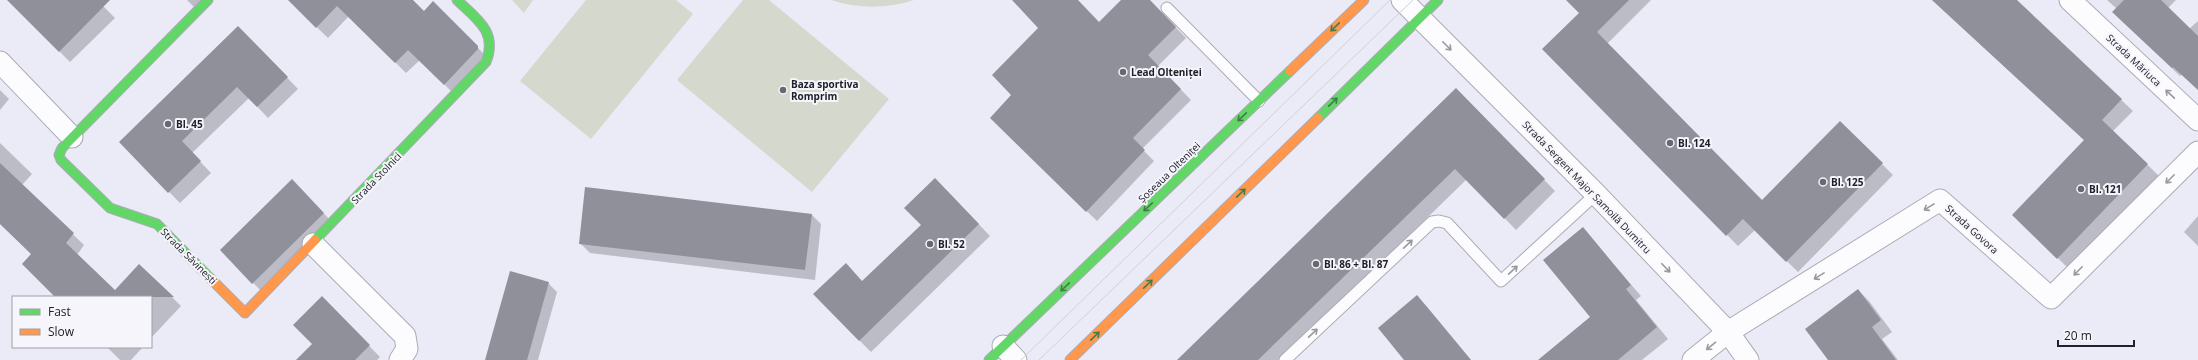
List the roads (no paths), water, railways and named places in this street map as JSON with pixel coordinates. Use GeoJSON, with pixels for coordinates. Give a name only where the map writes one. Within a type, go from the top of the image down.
{"type":"FeatureCollection","features":[{"type":"Feature","properties":{"kind":"main road"},"geometry":{"type":"LineString","coordinates":[[72,137],[208,0]]}},
{"type":"Feature","properties":{"kind":"main road","name":"Strada Stolnici"},"geometry":{"type":"LineString","coordinates":[[312,244],[486,62],[491,53],[492,43],[487,30],[457,0]]}},
{"type":"Feature","properties":{"kind":"main road","name":"Șoseaua Olteniței"},"geometry":{"type":"LineString","coordinates":[[1003,355],[1258,101],[1364,0]]}},
{"type":"Feature","properties":{"kind":"main road"},"geometry":{"type":"LineString","coordinates":[[1070,360],[1438,0]]}},
{"type":"Feature","properties":{"kind":"main road","name":"Strada Săvinești"},"geometry":{"type":"LineString","coordinates":[[72,137],[62,148],[59,155],[61,160],[110,208],[157,224],[245,313],[312,244]]}},
{"type":"Feature","properties":{"kind":"street","name":"Strada Sergent Major Samoilă Dumitru"},"geometry":{"type":"LineString","coordinates":[[1402,0],[1596,194],[1728,332],[1748,360]]}},
{"type":"Feature","properties":{"kind":"street","name":"Strada Măriuca"},"geometry":{"type":"LineString","coordinates":[[2070,0],[2198,120]]}},
{"type":"Feature","properties":{"kind":"street"},"geometry":{"type":"LineString","coordinates":[[0,62],[72,137]]}},
{"type":"Feature","properties":{"kind":"street","name":"Strada Govora"},"geometry":{"type":"LineString","coordinates":[[1693,360],[1728,332],[1940,200],[2051,298],[2198,152]]}},
{"type":"Feature","properties":{"kind":"street"},"geometry":{"type":"LineString","coordinates":[[312,244],[405,336],[404,354]]}},
{"type":"Feature","properties":{"kind":"lane"},"geometry":{"type":"LineString","coordinates":[[1167,8],[1258,101]]}},
{"type":"Feature","properties":{"kind":"lane"},"geometry":{"type":"LineString","coordinates":[[1285,360],[1432,222],[1439,221],[1447,223],[1501,281],[1596,194]]}},
{"type":"Feature","properties":{"kind":"tram line"},"geometry":{"type":"LineString","coordinates":[[1021,360],[1390,0]]}},
{"type":"Feature","properties":{"kind":"tram line"},"geometry":{"type":"LineString","coordinates":[[1039,360],[1413,0]]}},
{"type":"Feature","properties":{"kind":"place","name":"Lead Olteniței"},"geometry":{"type":"Point","coordinates":[1123,72]}},
{"type":"Feature","properties":{"kind":"place","name":"Baza sportiva Romprim"},"geometry":{"type":"Point","coordinates":[783,90]}},
{"type":"Feature","properties":{"kind":"place","name":"Bl. 45"},"geometry":{"type":"Point","coordinates":[168,124]}},
{"type":"Feature","properties":{"kind":"place","name":"Bl. 124"},"geometry":{"type":"Point","coordinates":[1670,143]}},
{"type":"Feature","properties":{"kind":"place","name":"Bl. 125"},"geometry":{"type":"Point","coordinates":[1823,182]}},
{"type":"Feature","properties":{"kind":"place","name":"Bl. 121"},"geometry":{"type":"Point","coordinates":[2081,189]}},
{"type":"Feature","properties":{"kind":"place","name":"Bl. 52"},"geometry":{"type":"Point","coordinates":[930,244]}},
{"type":"Feature","properties":{"kind":"place","name":"Bl. 86 + Bl. 87"},"geometry":{"type":"Point","coordinates":[1316,264]}}]}
